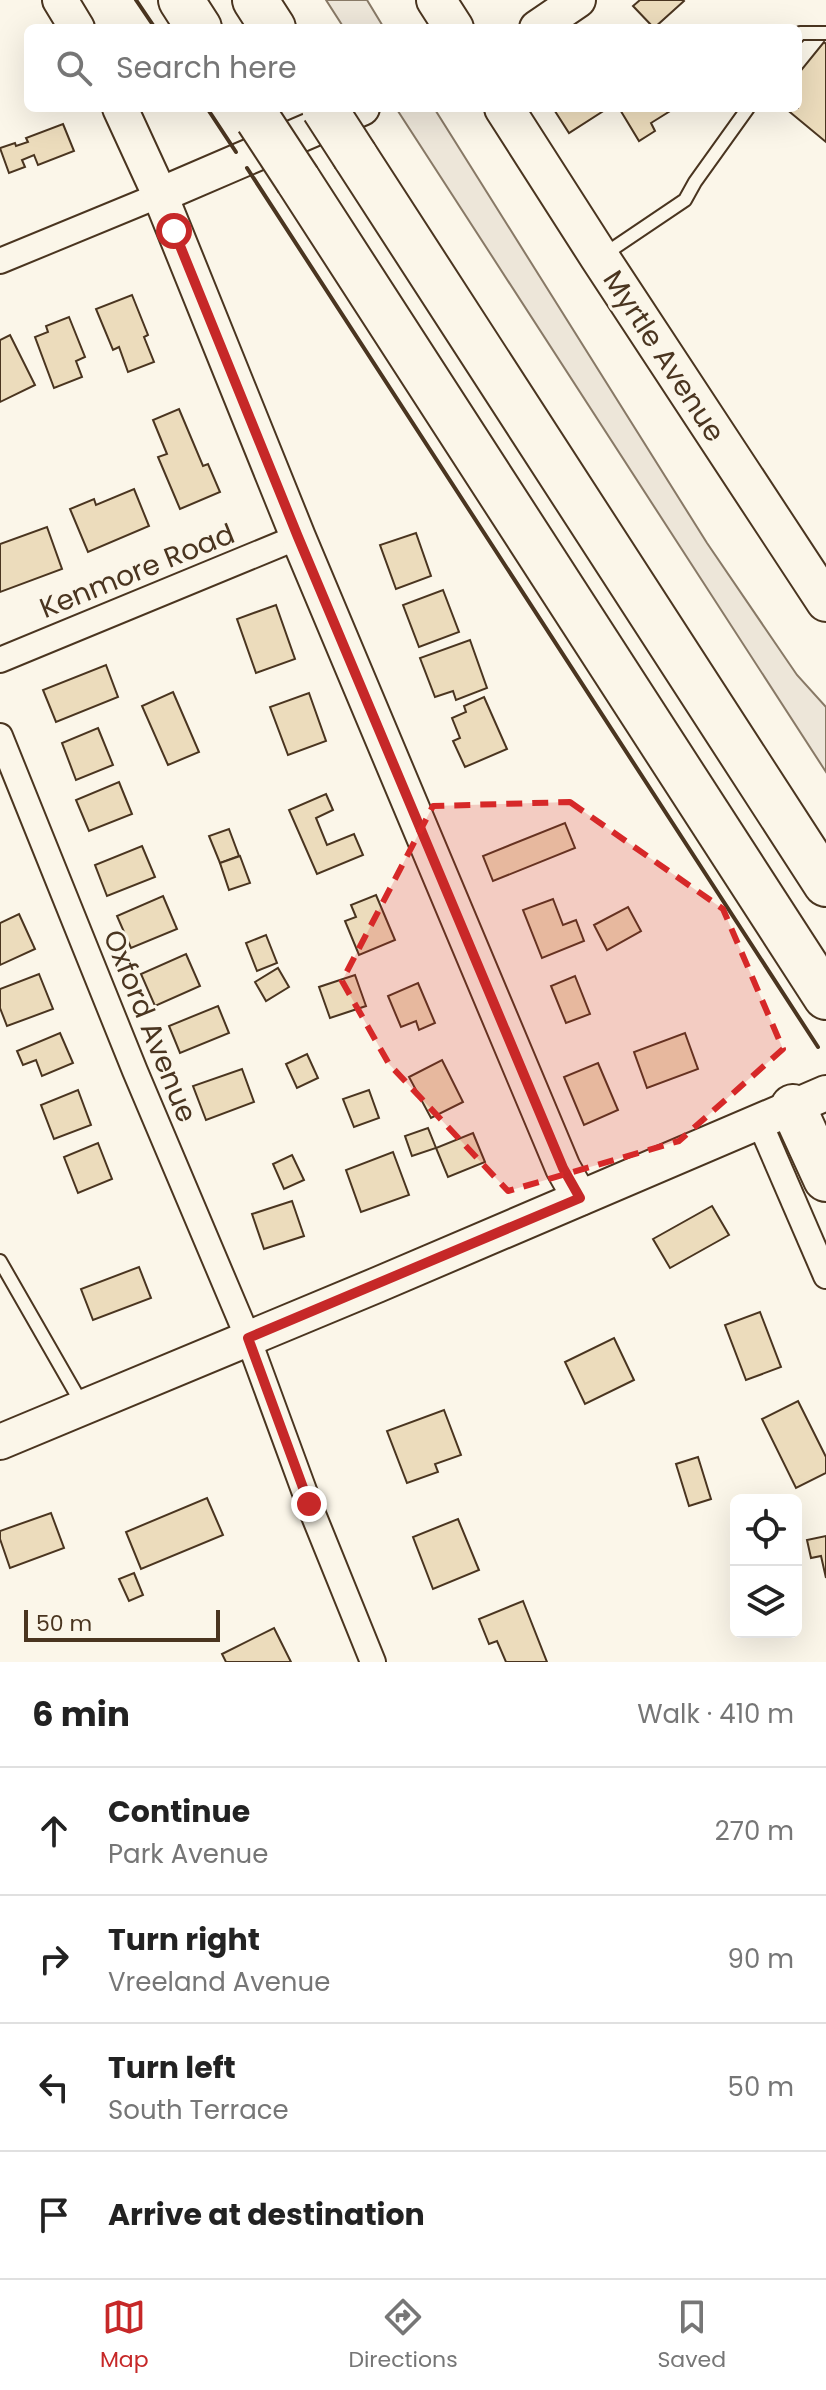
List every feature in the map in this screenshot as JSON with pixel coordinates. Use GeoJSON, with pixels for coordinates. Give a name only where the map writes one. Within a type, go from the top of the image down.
{"type":"FeatureCollection","features":[{"type":"Feature","properties":{"kind":"highway"},"geometry":{"type":"LineString","coordinates":[[181,0],[196,24]]}},
{"type":"Feature","properties":{"kind":"highway"},"geometry":{"type":"LineString","coordinates":[[255,0],[270,24]]}},
{"type":"Feature","properties":{"kind":"highway"},"geometry":{"type":"LineString","coordinates":[[327,112],[826,884]]}},
{"type":"Feature","properties":{"kind":"highway"},"geometry":{"type":"LineString","coordinates":[[255,114],[826,997]]}},
{"type":"Feature","properties":{"kind":"highway"},"geometry":{"type":"LineString","coordinates":[[793,1107],[826,1179]]}},
{"type":"Feature","properties":{"kind":"main road"},"geometry":{"type":"LineString","coordinates":[[436,0],[451,24]]}},
{"type":"Feature","properties":{"kind":"main road","name":"Myrtle Avenue"},"geometry":{"type":"LineString","coordinates":[[507,112],[826,602]]}},
{"type":"Feature","properties":{"kind":"street"},"geometry":{"type":"LineString","coordinates":[[60,0],[75,24]]}},
{"type":"Feature","properties":{"kind":"street"},"geometry":{"type":"LineString","coordinates":[[543,24],[578,0]]}},
{"type":"Feature","properties":{"kind":"street"},"geometry":{"type":"LineString","coordinates":[[122,112],[160,195],[298,537],[563,1168],[580,1198]]}},
{"type":"Feature","properties":{"kind":"street"},"geometry":{"type":"LineString","coordinates":[[0,261],[353,112]]}},
{"type":"Feature","properties":{"kind":"street","name":"Kenmore Road"},"geometry":{"type":"LineString","coordinates":[[0,660],[298,537]]}},
{"type":"Feature","properties":{"kind":"street","name":"Oxford Avenue"},"geometry":{"type":"LineString","coordinates":[[0,736],[135,1071],[248,1338],[309,1504],[373,1662]]}},
{"type":"Feature","properties":{"kind":"street"},"geometry":{"type":"LineString","coordinates":[[0,1442],[793,1107],[826,1276]]}},
{"type":"Feature","properties":{"kind":"lane"},"geometry":{"type":"LineString","coordinates":[[802,33],[826,33]]}},
{"type":"Feature","properties":{"kind":"lane"},"geometry":{"type":"LineString","coordinates":[[600,258],[685,200],[745,113]]}},
{"type":"Feature","properties":{"kind":"lane"},"geometry":{"type":"LineString","coordinates":[[0,1261],[84,1407]]}},
{"type":"Feature","properties":{"kind":"highlighted area"},"geometry":{"type":"Polygon","coordinates":[[[570,802],[723,909],[783,1049],[679,1141],[508,1191],[389,1064],[342,981],[433,806],[570,802]]]}},
{"type":"Feature","properties":{"kind":"shaded area"},"geometry":{"type":"Polygon","coordinates":[[[326,0],[367,0],[382,24],[341,24],[326,0]]]}},
{"type":"Feature","properties":{"kind":"shaded area"},"geometry":{"type":"Polygon","coordinates":[[[399,112],[437,112],[707,543],[797,675],[826,707],[826,772],[399,112]]]}},
{"type":"Feature","properties":{"kind":"building"},"geometry":{"type":"Polygon","coordinates":[[[640,0],[684,1],[658,24],[650,24],[633,6],[640,0]]]}},
{"type":"Feature","properties":{"kind":"building"},"geometry":{"type":"Polygon","coordinates":[[[824,42],[826,142],[790,112],[802,112],[802,69],[824,42]]]}},
{"type":"Feature","properties":{"kind":"building"},"geometry":{"type":"Polygon","coordinates":[[[556,112],[602,112],[569,133],[556,112]]]}},
{"type":"Feature","properties":{"kind":"building"},"geometry":{"type":"Polygon","coordinates":[[[621,112],[669,112],[651,123],[655,131],[639,141],[621,112]]]}},
{"type":"Feature","properties":{"kind":"building"},"geometry":{"type":"Polygon","coordinates":[[[63,124],[74,151],[38,165],[34,155],[22,160],[25,167],[9,173],[0,148],[28,142],[26,138],[63,124]]]}},
{"type":"Feature","properties":{"kind":"building"},"geometry":{"type":"Polygon","coordinates":[[[132,295],[148,335],[144,337],[154,362],[128,372],[119,347],[113,350],[96,309],[132,295]]]}},
{"type":"Feature","properties":{"kind":"building"},"geometry":{"type":"Polygon","coordinates":[[[69,317],[85,357],[76,361],[82,377],[54,388],[35,337],[48,332],[46,326],[69,317]]]}},
{"type":"Feature","properties":{"kind":"building"},"geometry":{"type":"Polygon","coordinates":[[[10,335],[35,385],[0,402],[0,340],[10,335]]]}},
{"type":"Feature","properties":{"kind":"building"},"geometry":{"type":"Polygon","coordinates":[[[179,409],[203,466],[208,464],[220,492],[180,509],[158,457],[167,454],[153,420],[179,409]]]}},
{"type":"Feature","properties":{"kind":"building"},"geometry":{"type":"Polygon","coordinates":[[[134,489],[149,526],[88,552],[70,509],[94,499],[96,505],[134,489]]]}},
{"type":"Feature","properties":{"kind":"building"},"geometry":{"type":"Polygon","coordinates":[[[47,527],[62,569],[0,592],[0,544],[47,527]]]}},
{"type":"Feature","properties":{"kind":"building"},"geometry":{"type":"Polygon","coordinates":[[[416,533],[431,576],[396,589],[380,545],[416,533]]]}},
{"type":"Feature","properties":{"kind":"building"},"geometry":{"type":"Polygon","coordinates":[[[443,590],[459,632],[419,647],[403,605],[443,590]]]}},
{"type":"Feature","properties":{"kind":"building"},"geometry":{"type":"Polygon","coordinates":[[[276,605],[295,659],[256,673],[237,619],[276,605]]]}},
{"type":"Feature","properties":{"kind":"building"},"geometry":{"type":"Polygon","coordinates":[[[470,640],[487,688],[456,700],[453,691],[435,697],[420,658],[470,640]]]}},
{"type":"Feature","properties":{"kind":"building"},"geometry":{"type":"Polygon","coordinates":[[[106,665],[118,697],[56,722],[43,690],[106,665]]]}},
{"type":"Feature","properties":{"kind":"building"},"geometry":{"type":"Polygon","coordinates":[[[173,692],[199,752],[168,765],[142,706],[173,692]]]}},
{"type":"Feature","properties":{"kind":"building"},"geometry":{"type":"Polygon","coordinates":[[[309,693],[326,741],[288,755],[270,707],[309,693]]]}},
{"type":"Feature","properties":{"kind":"building"},"geometry":{"type":"Polygon","coordinates":[[[484,697],[507,749],[465,767],[453,741],[460,738],[452,718],[466,712],[464,706],[484,697]]]}},
{"type":"Feature","properties":{"kind":"building"},"geometry":{"type":"Polygon","coordinates":[[[98,728],[113,765],[76,780],[62,743],[98,728]]]}},
{"type":"Feature","properties":{"kind":"building"},"geometry":{"type":"Polygon","coordinates":[[[119,782],[132,814],[89,831],[76,800],[119,782]]]}},
{"type":"Feature","properties":{"kind":"building"},"geometry":{"type":"Polygon","coordinates":[[[326,794],[333,810],[316,818],[327,845],[354,834],[363,855],[317,874],[289,810],[326,794]]]}},
{"type":"Feature","properties":{"kind":"building"},"geometry":{"type":"Polygon","coordinates":[[[565,823],[575,848],[493,881],[483,856],[565,823]]]}},
{"type":"Feature","properties":{"kind":"building"},"geometry":{"type":"Polygon","coordinates":[[[229,829],[239,856],[220,863],[209,836],[229,829]]]}},
{"type":"Feature","properties":{"kind":"building"},"geometry":{"type":"Polygon","coordinates":[[[142,846],[155,877],[107,896],[95,865],[142,846]]]}},
{"type":"Feature","properties":{"kind":"building"},"geometry":{"type":"Polygon","coordinates":[[[240,856],[250,883],[229,890],[220,863],[240,856]]]}},
{"type":"Feature","properties":{"kind":"building"},"geometry":{"type":"Polygon","coordinates":[[[376,895],[395,940],[359,955],[345,921],[356,917],[351,905],[376,895]]]}},
{"type":"Feature","properties":{"kind":"building"},"geometry":{"type":"Polygon","coordinates":[[[163,896],[177,929],[131,948],[117,916],[163,896]]]}},
{"type":"Feature","properties":{"kind":"building"},"geometry":{"type":"Polygon","coordinates":[[[553,899],[563,925],[576,920],[584,941],[542,958],[523,910],[553,899]]]}},
{"type":"Feature","properties":{"kind":"building"},"geometry":{"type":"Polygon","coordinates":[[[628,907],[641,931],[607,950],[594,925],[628,907]]]}},
{"type":"Feature","properties":{"kind":"building"},"geometry":{"type":"Polygon","coordinates":[[[19,914],[35,949],[0,965],[0,923],[19,914]]]}},
{"type":"Feature","properties":{"kind":"building"},"geometry":{"type":"Polygon","coordinates":[[[266,935],[277,963],[257,971],[246,943],[266,935]]]}},
{"type":"Feature","properties":{"kind":"building"},"geometry":{"type":"Polygon","coordinates":[[[186,954],[200,986],[155,1006],[141,974],[186,954]]]}},
{"type":"Feature","properties":{"kind":"building"},"geometry":{"type":"Polygon","coordinates":[[[278,968],[289,987],[266,1001],[255,982],[278,968]]]}},
{"type":"Feature","properties":{"kind":"building"},"geometry":{"type":"Polygon","coordinates":[[[39,974],[53,1009],[7,1026],[0,1008],[0,989],[39,974]]]}},
{"type":"Feature","properties":{"kind":"building"},"geometry":{"type":"Polygon","coordinates":[[[355,975],[366,1006],[330,1018],[319,987],[355,975]]]}},
{"type":"Feature","properties":{"kind":"building"},"geometry":{"type":"Polygon","coordinates":[[[575,976],[590,1014],[566,1023],[551,986],[575,976]]]}},
{"type":"Feature","properties":{"kind":"building"},"geometry":{"type":"Polygon","coordinates":[[[418,983],[435,1023],[419,1030],[416,1021],[401,1027],[388,996],[418,983]]]}},
{"type":"Feature","properties":{"kind":"building"},"geometry":{"type":"Polygon","coordinates":[[[218,1006],[229,1033],[180,1053],[169,1026],[218,1006]]]}},
{"type":"Feature","properties":{"kind":"building"},"geometry":{"type":"Polygon","coordinates":[[[60,1033],[73,1063],[42,1076],[36,1060],[23,1065],[17,1051],[60,1033]]]}},
{"type":"Feature","properties":{"kind":"building"},"geometry":{"type":"Polygon","coordinates":[[[685,1033],[698,1069],[647,1088],[634,1052],[685,1033]]]}},
{"type":"Feature","properties":{"kind":"building"},"geometry":{"type":"Polygon","coordinates":[[[307,1054],[318,1078],[297,1088],[286,1064],[307,1054]]]}},
{"type":"Feature","properties":{"kind":"building"},"geometry":{"type":"Polygon","coordinates":[[[442,1060],[463,1102],[431,1118],[409,1077],[442,1060]]]}},
{"type":"Feature","properties":{"kind":"building"},"geometry":{"type":"Polygon","coordinates":[[[598,1063],[618,1110],[584,1125],[564,1077],[598,1063]]]}},
{"type":"Feature","properties":{"kind":"building"},"geometry":{"type":"Polygon","coordinates":[[[242,1069],[254,1102],[206,1120],[193,1086],[242,1069]]]}},
{"type":"Feature","properties":{"kind":"building"},"geometry":{"type":"Polygon","coordinates":[[[78,1090],[91,1125],[54,1139],[41,1105],[78,1090]]]}},
{"type":"Feature","properties":{"kind":"building"},"geometry":{"type":"Polygon","coordinates":[[[369,1090],[379,1118],[354,1127],[343,1099],[369,1090]]]}},
{"type":"Feature","properties":{"kind":"building"},"geometry":{"type":"Polygon","coordinates":[[[428,1128],[436,1148],[412,1156],[405,1136],[428,1128]]]}},
{"type":"Feature","properties":{"kind":"building"},"geometry":{"type":"Polygon","coordinates":[[[473,1133],[485,1162],[448,1177],[436,1148],[473,1133]]]}},
{"type":"Feature","properties":{"kind":"building"},"geometry":{"type":"Polygon","coordinates":[[[98,1143],[112,1179],[78,1193],[64,1157],[98,1143]]]}},
{"type":"Feature","properties":{"kind":"building"},"geometry":{"type":"Polygon","coordinates":[[[393,1152],[409,1195],[361,1212],[346,1170],[393,1152]]]}},
{"type":"Feature","properties":{"kind":"building"},"geometry":{"type":"Polygon","coordinates":[[[292,1155],[304,1180],[284,1189],[273,1164],[292,1155]]]}},
{"type":"Feature","properties":{"kind":"building"},"geometry":{"type":"Polygon","coordinates":[[[292,1201],[304,1236],[264,1249],[252,1214],[292,1201]]]}},
{"type":"Feature","properties":{"kind":"building"},"geometry":{"type":"Polygon","coordinates":[[[712,1206],[729,1235],[670,1268],[653,1239],[712,1206]]]}},
{"type":"Feature","properties":{"kind":"building"},"geometry":{"type":"Polygon","coordinates":[[[139,1267],[151,1298],[93,1320],[81,1289],[139,1267]]]}},
{"type":"Feature","properties":{"kind":"building"},"geometry":{"type":"Polygon","coordinates":[[[760,1312],[781,1367],[746,1380],[725,1325],[760,1312]]]}},
{"type":"Feature","properties":{"kind":"building"},"geometry":{"type":"Polygon","coordinates":[[[614,1338],[634,1380],[585,1404],[565,1362],[614,1338]]]}},
{"type":"Feature","properties":{"kind":"building"},"geometry":{"type":"Polygon","coordinates":[[[798,1401],[826,1457],[826,1473],[796,1488],[762,1419],[798,1401]]]}},
{"type":"Feature","properties":{"kind":"building"},"geometry":{"type":"Polygon","coordinates":[[[444,1410],[461,1455],[435,1464],[438,1472],[407,1483],[387,1431],[444,1410]]]}},
{"type":"Feature","properties":{"kind":"building"},"geometry":{"type":"Polygon","coordinates":[[[698,1457],[711,1499],[689,1506],[676,1464],[698,1457]]]}},
{"type":"Feature","properties":{"kind":"building"},"geometry":{"type":"Polygon","coordinates":[[[207,1498],[223,1535],[141,1569],[126,1532],[207,1498]]]}},
{"type":"Feature","properties":{"kind":"building"},"geometry":{"type":"Polygon","coordinates":[[[51,1513],[64,1548],[10,1568],[0,1531],[51,1513]]]}},
{"type":"Feature","properties":{"kind":"building"},"geometry":{"type":"Polygon","coordinates":[[[458,1519],[479,1570],[433,1589],[413,1537],[458,1519]]]}},
{"type":"Feature","properties":{"kind":"building"},"geometry":{"type":"Polygon","coordinates":[[[826,1536],[826,1578],[821,1556],[811,1558],[807,1540],[826,1536]]]}},
{"type":"Feature","properties":{"kind":"building"},"geometry":{"type":"Polygon","coordinates":[[[134,1573],[143,1595],[129,1601],[119,1579],[134,1573]]]}},
{"type":"Feature","properties":{"kind":"building"},"geometry":{"type":"Polygon","coordinates":[[[523,1601],[547,1662],[506,1662],[497,1641],[489,1644],[479,1619],[523,1601]]]}},
{"type":"Feature","properties":{"kind":"building"},"geometry":{"type":"Polygon","coordinates":[[[274,1628],[291,1662],[226,1662],[222,1654],[274,1628]]]}},
{"type":"Feature","properties":{"kind":"wall"},"geometry":{"type":"LineString","coordinates":[[136,0],[152,24]]}},
{"type":"Feature","properties":{"kind":"wall"},"geometry":{"type":"LineString","coordinates":[[210,112],[236,152]]}},
{"type":"Feature","properties":{"kind":"wall"},"geometry":{"type":"LineString","coordinates":[[247,168],[818,1047]]}},
{"type":"Feature","properties":{"kind":"route"},"geometry":{"type":"LineString","coordinates":[[174,231],[298,537],[563,1168],[580,1198],[248,1338],[309,1504]]}}]}
